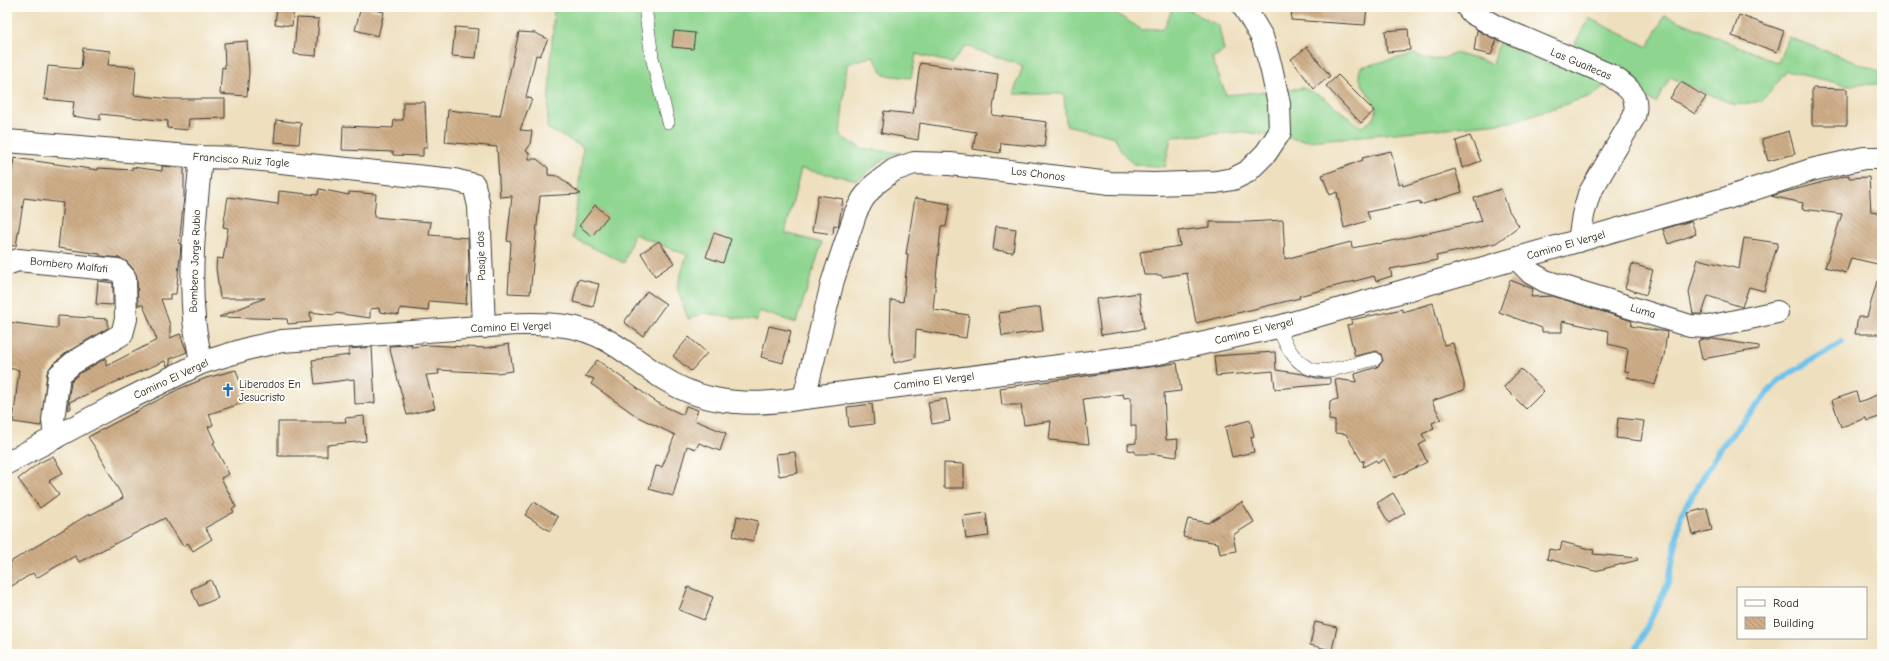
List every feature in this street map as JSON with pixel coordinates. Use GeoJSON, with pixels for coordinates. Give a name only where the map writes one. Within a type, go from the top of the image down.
{"type":"FeatureCollection","features":[{"type":"Feature","properties":{"kind":"street","name":"Los Chonos"},"geometry":{"type":"LineString","coordinates":[[804,398],[833,280],[856,212],[863,199],[874,185],[894,170],[914,163],[944,163],[1110,183],[1154,184],[1216,182],[1232,179],[1247,172],[1266,153],[1280,132],[1279,104],[1271,67],[1262,37],[1244,7]]}},
{"type":"Feature","properties":{"kind":"street","name":"Las Guaitecas"},"geometry":{"type":"LineString","coordinates":[[1467,7],[1472,13],[1495,26],[1610,75],[1622,83],[1635,98],[1637,106],[1634,117],[1589,194],[1583,215],[1579,241]]}},
{"type":"Feature","properties":{"kind":"street","name":"Francisco Ruiz Tagle"},"geometry":{"type":"LineString","coordinates":[[7,141],[201,157],[242,158],[454,180],[474,186]]}},
{"type":"Feature","properties":{"kind":"street","name":"Bombero Jorge Rubio"},"geometry":{"type":"LineString","coordinates":[[201,157],[193,244],[194,317],[201,363]]}},
{"type":"Feature","properties":{"kind":"street","name":"Camino El Vergel"},"geometry":{"type":"LineString","coordinates":[[7,463],[112,407],[201,363],[250,348],[282,341],[544,324],[586,330],[605,338],[667,381],[691,392],[725,402],[753,404],[776,403],[804,398],[1154,354],[1278,327],[1378,297],[1517,259],[1727,198],[1811,170],[1864,158],[1882,158]]}},
{"type":"Feature","properties":{"kind":"street","name":"Pasaje dos"},"geometry":{"type":"LineString","coordinates":[[474,186],[479,206],[484,327]]}},
{"type":"Feature","properties":{"kind":"street","name":"Luma"},"geometry":{"type":"LineString","coordinates":[[1517,259],[1532,273],[1545,281],[1690,326],[1708,327],[1777,312]]}},
{"type":"Feature","properties":{"kind":"street","name":"Bombero Malfati"},"geometry":{"type":"LineString","coordinates":[[7,264],[18,260],[118,270],[125,278],[126,318],[122,334],[73,363],[59,375],[53,420],[54,438]]}},
{"type":"Feature","properties":{"kind":"lane"},"geometry":{"type":"LineString","coordinates":[[645,7],[652,58],[668,122]]}},
{"type":"Feature","properties":{"kind":"lane"},"geometry":{"type":"LineString","coordinates":[[1278,327],[1286,348],[1300,365],[1314,370],[1329,371],[1375,359]]}},
{"type":"Feature","properties":{"kind":"green space"},"geometry":{"type":"Polygon","coordinates":[[[554,7],[1106,7],[1142,30],[1164,28],[1173,7],[1183,7],[1219,26],[1224,51],[1212,58],[1226,95],[1303,88],[1323,97],[1361,127],[1375,116],[1376,110],[1372,99],[1359,78],[1361,67],[1414,54],[1431,60],[1444,58],[1454,53],[1493,64],[1499,42],[1561,68],[1589,18],[1648,47],[1665,15],[1778,63],[1788,37],[1882,72],[1882,84],[1845,85],[1787,71],[1762,101],[1735,105],[1670,77],[1656,103],[1615,79],[1594,95],[1511,122],[1309,141],[1244,132],[1171,137],[1165,167],[1133,164],[1121,151],[1115,137],[1066,125],[1064,94],[1013,94],[1023,66],[965,46],[952,63],[916,54],[911,78],[884,75],[873,56],[847,64],[840,136],[861,148],[901,153],[881,161],[858,180],[801,169],[785,233],[822,243],[796,323],[759,311],[757,321],[704,313],[688,319],[677,287],[687,255],[634,234],[624,263],[573,238],[583,147],[547,128],[554,7]]]}},
{"type":"Feature","properties":{"kind":"building"},"geometry":{"type":"Polygon","coordinates":[[[277,7],[294,7],[292,26],[275,24],[277,7]]]}},
{"type":"Feature","properties":{"kind":"building"},"geometry":{"type":"Polygon","coordinates":[[[361,7],[384,12],[378,36],[355,30],[361,7]]]}},
{"type":"Feature","properties":{"kind":"building"},"geometry":{"type":"Polygon","coordinates":[[[1292,7],[1367,7],[1365,25],[1291,20],[1292,7]]]}},
{"type":"Feature","properties":{"kind":"building"},"geometry":{"type":"Polygon","coordinates":[[[1739,15],[1784,31],[1777,52],[1732,36],[1739,15]]]}},
{"type":"Feature","properties":{"kind":"building"},"geometry":{"type":"Polygon","coordinates":[[[297,18],[319,19],[316,56],[294,54],[297,18]]]}},
{"type":"Feature","properties":{"kind":"building"},"geometry":{"type":"Polygon","coordinates":[[[455,27],[479,29],[476,58],[452,56],[455,27]]]}},
{"type":"Feature","properties":{"kind":"building"},"geometry":{"type":"Polygon","coordinates":[[[1408,29],[1410,50],[1387,52],[1385,31],[1408,29]]]}},
{"type":"Feature","properties":{"kind":"building"},"geometry":{"type":"Polygon","coordinates":[[[1477,30],[1497,40],[1491,55],[1474,51],[1477,30]]]}},
{"type":"Feature","properties":{"kind":"building"},"geometry":{"type":"Polygon","coordinates":[[[674,31],[695,33],[693,49],[672,47],[674,31]]]}},
{"type":"Feature","properties":{"kind":"building"},"geometry":{"type":"Polygon","coordinates":[[[519,32],[535,33],[548,39],[540,56],[536,55],[526,97],[532,99],[520,130],[532,131],[530,145],[526,151],[529,153],[529,159],[537,159],[548,168],[548,175],[558,176],[581,194],[540,196],[530,294],[508,293],[511,242],[507,241],[512,196],[500,197],[497,147],[445,142],[448,110],[500,116],[519,32]]]}},
{"type":"Feature","properties":{"kind":"building"},"geometry":{"type":"Polygon","coordinates":[[[247,41],[249,72],[247,96],[220,94],[222,67],[225,68],[224,43],[247,41]]]}},
{"type":"Feature","properties":{"kind":"building"},"geometry":{"type":"Polygon","coordinates":[[[1307,47],[1330,76],[1314,89],[1291,59],[1307,47]]]}},
{"type":"Feature","properties":{"kind":"building"},"geometry":{"type":"Polygon","coordinates":[[[83,48],[110,51],[108,65],[136,67],[134,95],[170,99],[225,99],[225,118],[189,119],[188,130],[167,128],[168,121],[100,114],[100,120],[72,116],[74,102],[44,99],[48,66],[81,69],[83,48]]]}},
{"type":"Feature","properties":{"kind":"building"},"geometry":{"type":"Polygon","coordinates":[[[920,63],[998,74],[992,115],[1047,122],[1044,147],[1001,143],[1000,153],[973,149],[976,132],[920,123],[918,140],[881,133],[884,111],[913,114],[920,63]]]}},
{"type":"Feature","properties":{"kind":"building"},"geometry":{"type":"Polygon","coordinates":[[[1338,75],[1374,111],[1361,123],[1326,86],[1338,75]]]}},
{"type":"Feature","properties":{"kind":"building"},"geometry":{"type":"Polygon","coordinates":[[[1681,82],[1706,97],[1695,114],[1670,98],[1681,82]]]}},
{"type":"Feature","properties":{"kind":"building"},"geometry":{"type":"Polygon","coordinates":[[[1812,88],[1847,89],[1847,125],[1812,125],[1812,88]]]}},
{"type":"Feature","properties":{"kind":"building"},"geometry":{"type":"Polygon","coordinates":[[[403,102],[425,102],[427,148],[423,148],[423,156],[393,155],[393,152],[342,150],[343,126],[393,128],[394,120],[403,120],[403,102]]]}},
{"type":"Feature","properties":{"kind":"building"},"geometry":{"type":"Polygon","coordinates":[[[276,120],[301,123],[299,144],[274,142],[276,120]]]}},
{"type":"Feature","properties":{"kind":"building"},"geometry":{"type":"Polygon","coordinates":[[[1789,131],[1795,154],[1768,161],[1762,139],[1789,131]]]}},
{"type":"Feature","properties":{"kind":"building"},"geometry":{"type":"Polygon","coordinates":[[[1470,136],[1481,161],[1462,168],[1456,141],[1470,136]]]}},
{"type":"Feature","properties":{"kind":"building"},"geometry":{"type":"Polygon","coordinates":[[[1391,151],[1399,184],[1402,183],[1403,186],[1455,169],[1462,192],[1420,205],[1420,201],[1367,212],[1370,220],[1344,228],[1337,192],[1330,195],[1322,175],[1363,160],[1362,158],[1391,151]]]}},
{"type":"Feature","properties":{"kind":"building"},"geometry":{"type":"Polygon","coordinates":[[[14,158],[98,170],[98,168],[132,170],[132,167],[162,171],[162,166],[184,168],[184,197],[176,294],[170,294],[170,299],[161,299],[170,325],[170,338],[180,334],[187,352],[170,359],[170,364],[167,366],[165,361],[69,402],[71,408],[67,410],[71,381],[80,373],[106,358],[106,366],[157,340],[143,305],[138,305],[137,277],[134,270],[127,262],[119,258],[100,256],[100,254],[58,248],[63,203],[24,198],[16,246],[7,245],[7,178],[11,178],[14,158]]]}},
{"type":"Feature","properties":{"kind":"building"},"geometry":{"type":"Polygon","coordinates":[[[1849,175],[1849,178],[1869,177],[1871,212],[1882,214],[1882,265],[1851,258],[1846,273],[1825,267],[1842,214],[1802,209],[1803,203],[1771,196],[1849,175]]]}},
{"type":"Feature","properties":{"kind":"building"},"geometry":{"type":"Polygon","coordinates":[[[319,189],[349,195],[349,192],[376,194],[374,217],[431,222],[429,235],[468,238],[469,265],[466,304],[429,301],[428,311],[400,308],[399,315],[380,312],[379,308],[370,309],[370,318],[335,313],[335,315],[310,312],[311,322],[288,324],[287,319],[219,317],[265,298],[220,298],[216,268],[217,258],[223,259],[228,228],[223,227],[228,197],[278,204],[279,191],[318,195],[319,189]]]}},
{"type":"Feature","properties":{"kind":"building"},"geometry":{"type":"Polygon","coordinates":[[[1501,189],[1509,211],[1519,226],[1496,243],[1436,256],[1437,260],[1390,269],[1392,276],[1376,281],[1374,276],[1299,296],[1300,298],[1196,323],[1187,273],[1162,277],[1161,275],[1144,275],[1140,252],[1180,246],[1178,231],[1210,227],[1210,222],[1283,220],[1285,259],[1351,242],[1352,248],[1378,244],[1482,221],[1474,198],[1501,189]]]}},
{"type":"Feature","properties":{"kind":"building"},"geometry":{"type":"Polygon","coordinates":[[[818,195],[843,199],[839,223],[838,226],[834,225],[833,234],[812,231],[818,195]]]}},
{"type":"Feature","properties":{"kind":"building"},"geometry":{"type":"Polygon","coordinates":[[[915,198],[950,204],[946,227],[941,226],[933,310],[969,315],[966,338],[916,330],[915,358],[894,363],[890,334],[891,300],[903,302],[908,254],[906,254],[915,198]]]}},
{"type":"Feature","properties":{"kind":"building"},"geometry":{"type":"Polygon","coordinates":[[[595,205],[608,216],[592,236],[579,226],[595,205]]]}},
{"type":"Feature","properties":{"kind":"building"},"geometry":{"type":"Polygon","coordinates":[[[1691,221],[1696,234],[1668,244],[1663,229],[1691,221]]]}},
{"type":"Feature","properties":{"kind":"building"},"geometry":{"type":"Polygon","coordinates":[[[996,226],[1016,229],[1013,252],[993,250],[996,226]]]}},
{"type":"Feature","properties":{"kind":"building"},"geometry":{"type":"Polygon","coordinates":[[[714,233],[731,239],[723,263],[706,257],[714,233]]]}},
{"type":"Feature","properties":{"kind":"building"},"geometry":{"type":"Polygon","coordinates":[[[1744,238],[1778,243],[1764,291],[1749,287],[1742,307],[1708,296],[1702,314],[1693,314],[1689,292],[1698,259],[1739,269],[1744,238]]]}},
{"type":"Feature","properties":{"kind":"building"},"geometry":{"type":"Polygon","coordinates":[[[659,241],[674,263],[655,276],[641,253],[659,241]]]}},
{"type":"Feature","properties":{"kind":"building"},"geometry":{"type":"Polygon","coordinates":[[[1632,264],[1653,270],[1646,295],[1625,288],[1632,264]]]}},
{"type":"Feature","properties":{"kind":"building"},"geometry":{"type":"Polygon","coordinates":[[[578,279],[599,284],[593,307],[573,302],[578,279]]]}},
{"type":"Feature","properties":{"kind":"building"},"geometry":{"type":"Polygon","coordinates":[[[1510,280],[1533,289],[1531,297],[1553,296],[1632,321],[1631,326],[1667,332],[1664,356],[1655,385],[1627,377],[1629,372],[1625,371],[1628,349],[1608,344],[1609,331],[1562,321],[1562,332],[1542,332],[1542,328],[1499,312],[1510,280]]]}},
{"type":"Feature","properties":{"kind":"building"},"geometry":{"type":"Polygon","coordinates":[[[98,281],[113,283],[113,305],[96,304],[98,281]]]}},
{"type":"Feature","properties":{"kind":"building"},"geometry":{"type":"Polygon","coordinates":[[[1877,281],[1882,282],[1882,334],[1855,334],[1858,317],[1867,317],[1877,281]]]}},
{"type":"Feature","properties":{"kind":"building"},"geometry":{"type":"Polygon","coordinates":[[[647,291],[666,304],[643,336],[624,322],[647,291]]]}},
{"type":"Feature","properties":{"kind":"building"},"geometry":{"type":"Polygon","coordinates":[[[1139,293],[1144,329],[1101,335],[1096,299],[1139,293]]]}},
{"type":"Feature","properties":{"kind":"building"},"geometry":{"type":"Polygon","coordinates":[[[1433,303],[1444,345],[1453,343],[1464,383],[1464,390],[1432,401],[1441,419],[1432,423],[1434,429],[1422,434],[1426,441],[1419,445],[1427,462],[1394,478],[1384,459],[1378,463],[1376,460],[1363,467],[1364,460],[1362,462],[1346,434],[1335,433],[1335,421],[1329,420],[1330,401],[1338,399],[1335,379],[1356,382],[1355,374],[1377,367],[1383,361],[1381,354],[1377,351],[1355,356],[1347,325],[1352,324],[1351,320],[1402,309],[1402,312],[1433,303]]]}},
{"type":"Feature","properties":{"kind":"building"},"geometry":{"type":"Polygon","coordinates":[[[1040,307],[1043,331],[1002,336],[999,313],[1040,307]]]}},
{"type":"Feature","properties":{"kind":"building"},"geometry":{"type":"Polygon","coordinates":[[[58,316],[108,319],[108,328],[67,352],[51,366],[47,373],[41,426],[13,422],[19,370],[7,368],[7,322],[58,328],[58,316]]]}},
{"type":"Feature","properties":{"kind":"building"},"geometry":{"type":"Polygon","coordinates":[[[769,326],[791,331],[783,363],[761,357],[769,326]]]}},
{"type":"Feature","properties":{"kind":"building"},"geometry":{"type":"Polygon","coordinates":[[[689,337],[707,353],[691,371],[673,356],[689,337]]]}},
{"type":"Feature","properties":{"kind":"building"},"geometry":{"type":"Polygon","coordinates":[[[1703,339],[1713,339],[1759,346],[1759,349],[1702,359],[1698,341],[1703,339]]]}},
{"type":"Feature","properties":{"kind":"building"},"geometry":{"type":"Polygon","coordinates":[[[509,344],[513,371],[497,373],[438,370],[439,374],[426,375],[435,408],[407,415],[389,346],[411,345],[411,347],[429,345],[486,348],[509,344]]]}},
{"type":"Feature","properties":{"kind":"building"},"geometry":{"type":"Polygon","coordinates":[[[372,347],[375,403],[355,404],[354,379],[315,384],[312,360],[349,355],[349,349],[372,347]]]}},
{"type":"Feature","properties":{"kind":"building"},"geometry":{"type":"Polygon","coordinates":[[[1275,352],[1276,370],[1303,374],[1316,378],[1330,378],[1330,384],[1275,389],[1273,371],[1216,376],[1214,356],[1275,352]]]}},
{"type":"Feature","properties":{"kind":"building"},"geometry":{"type":"Polygon","coordinates":[[[597,360],[658,403],[683,415],[686,406],[698,410],[694,420],[726,433],[720,451],[699,443],[696,449],[687,446],[673,496],[649,489],[656,466],[662,467],[675,435],[638,417],[591,384],[594,379],[585,376],[597,360]]]}},
{"type":"Feature","properties":{"kind":"building"},"geometry":{"type":"Polygon","coordinates":[[[1177,363],[1181,391],[1164,393],[1166,440],[1178,439],[1177,457],[1154,454],[1135,454],[1135,451],[1128,450],[1128,444],[1136,443],[1136,426],[1131,426],[1131,397],[1124,398],[1123,394],[1083,399],[1089,444],[1049,440],[1051,421],[1024,425],[1021,405],[1002,405],[1000,388],[1177,363]]]}},
{"type":"Feature","properties":{"kind":"building"},"geometry":{"type":"Polygon","coordinates":[[[1521,369],[1544,391],[1526,409],[1504,387],[1521,369]]]}},
{"type":"Feature","properties":{"kind":"building"},"geometry":{"type":"Polygon","coordinates":[[[236,370],[246,402],[209,414],[213,425],[208,427],[215,442],[213,443],[229,474],[221,478],[236,507],[232,509],[234,512],[205,528],[212,539],[193,551],[188,543],[183,546],[165,518],[79,562],[75,556],[36,578],[33,573],[7,589],[7,564],[89,514],[90,515],[123,498],[98,452],[88,437],[179,389],[206,378],[236,370]]]}},
{"type":"Feature","properties":{"kind":"building"},"geometry":{"type":"Polygon","coordinates":[[[1856,392],[1859,402],[1882,393],[1882,416],[1867,421],[1866,418],[1841,427],[1832,400],[1856,392]]]}},
{"type":"Feature","properties":{"kind":"building"},"geometry":{"type":"Polygon","coordinates":[[[946,399],[950,421],[932,424],[928,402],[946,399]]]}},
{"type":"Feature","properties":{"kind":"building"},"geometry":{"type":"Polygon","coordinates":[[[872,404],[874,424],[849,427],[847,407],[872,404]]]}},
{"type":"Feature","properties":{"kind":"building"},"geometry":{"type":"Polygon","coordinates":[[[364,416],[366,441],[327,445],[327,456],[278,456],[278,422],[346,422],[345,418],[364,416]]]}},
{"type":"Feature","properties":{"kind":"building"},"geometry":{"type":"Polygon","coordinates":[[[1618,418],[1644,421],[1641,441],[1616,438],[1618,418]]]}},
{"type":"Feature","properties":{"kind":"building"},"geometry":{"type":"Polygon","coordinates":[[[1250,420],[1254,436],[1251,437],[1254,452],[1232,457],[1225,427],[1250,420]]]}},
{"type":"Feature","properties":{"kind":"building"},"geometry":{"type":"Polygon","coordinates":[[[795,452],[798,473],[779,476],[776,454],[795,452]]]}},
{"type":"Feature","properties":{"kind":"building"},"geometry":{"type":"Polygon","coordinates":[[[53,456],[63,473],[49,481],[59,494],[40,508],[18,479],[39,463],[53,456]]]}},
{"type":"Feature","properties":{"kind":"building"},"geometry":{"type":"Polygon","coordinates":[[[944,463],[964,464],[964,488],[944,488],[944,463]]]}},
{"type":"Feature","properties":{"kind":"building"},"geometry":{"type":"Polygon","coordinates":[[[1393,493],[1405,513],[1389,523],[1377,503],[1393,493]]]}},
{"type":"Feature","properties":{"kind":"building"},"geometry":{"type":"Polygon","coordinates":[[[534,502],[558,517],[550,531],[525,515],[534,502]]]}},
{"type":"Feature","properties":{"kind":"building"},"geometry":{"type":"Polygon","coordinates":[[[1242,502],[1254,522],[1233,535],[1236,551],[1220,554],[1218,543],[1183,537],[1188,519],[1208,523],[1242,502]]]}},
{"type":"Feature","properties":{"kind":"building"},"geometry":{"type":"Polygon","coordinates":[[[1707,508],[1712,530],[1693,535],[1688,513],[1707,508]]]}},
{"type":"Feature","properties":{"kind":"building"},"geometry":{"type":"Polygon","coordinates":[[[986,513],[989,536],[966,539],[963,516],[986,513]]]}},
{"type":"Feature","properties":{"kind":"building"},"geometry":{"type":"Polygon","coordinates":[[[737,516],[758,521],[753,541],[733,536],[737,516]]]}},
{"type":"Feature","properties":{"kind":"building"},"geometry":{"type":"Polygon","coordinates":[[[1562,542],[1594,550],[1593,554],[1637,558],[1638,560],[1595,571],[1547,559],[1549,549],[1560,551],[1562,542]]]}},
{"type":"Feature","properties":{"kind":"building"},"geometry":{"type":"Polygon","coordinates":[[[211,580],[218,598],[199,606],[191,589],[211,580]]]}},
{"type":"Feature","properties":{"kind":"building"},"geometry":{"type":"Polygon","coordinates":[[[688,587],[713,597],[704,620],[679,610],[688,587]]]}},
{"type":"Feature","properties":{"kind":"building"},"geometry":{"type":"Polygon","coordinates":[[[1315,622],[1337,627],[1332,650],[1310,645],[1315,622]]]}},
{"type":"Feature","properties":{"kind":"waterway"},"geometry":{"type":"LineString","coordinates":[[1634,654],[1669,581],[1681,514],[1722,446],[1779,380],[1842,342]]}},
{"type":"Feature","properties":{"kind":"place","name":"Liberados En Jesucristo"},"geometry":{"type":"Point","coordinates":[228,390]}}]}
